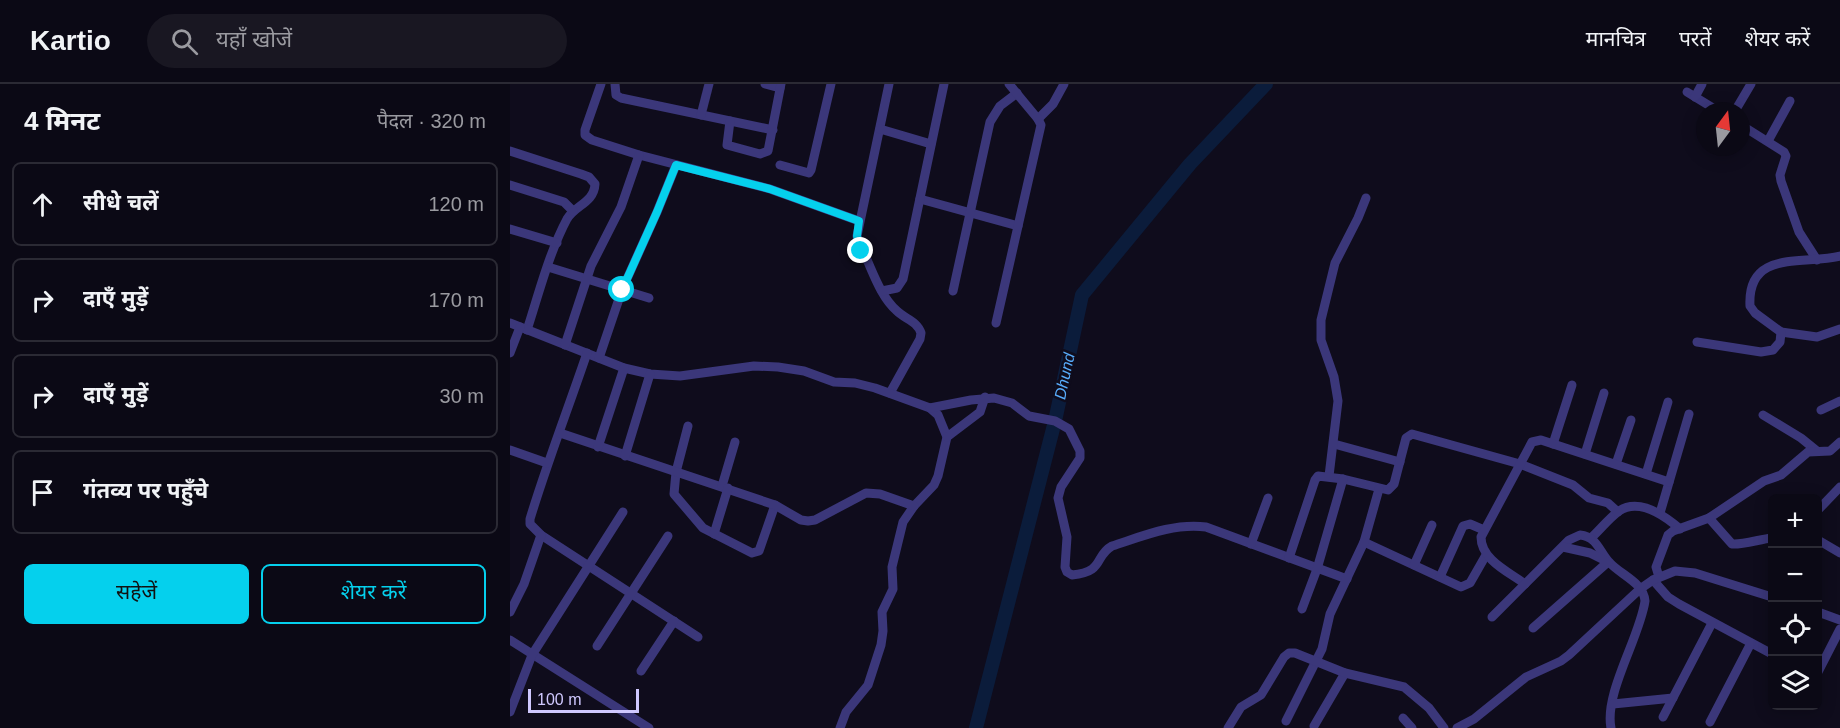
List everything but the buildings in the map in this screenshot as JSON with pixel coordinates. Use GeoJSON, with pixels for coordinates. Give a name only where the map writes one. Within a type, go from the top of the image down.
{"type":"FeatureCollection","features":[{"type":"Feature","properties":{"kind":"street"},"geometry":{"type":"LineString","coordinates":[[601,84],[586,123],[585,135],[592,140],[639,155],[770,189],[859,221]]}},
{"type":"Feature","properties":{"kind":"street"},"geometry":{"type":"LineString","coordinates":[[615,84],[616,95],[621,98],[772,130]]}},
{"type":"Feature","properties":{"kind":"street"},"geometry":{"type":"LineString","coordinates":[[701,115],[709,84]]}},
{"type":"Feature","properties":{"kind":"street"},"geometry":{"type":"LineString","coordinates":[[730,121],[727,145],[760,154],[768,151],[780,86],[765,84]]}},
{"type":"Feature","properties":{"kind":"street"},"geometry":{"type":"LineString","coordinates":[[780,165],[809,173],[811,170],[831,84]]}},
{"type":"Feature","properties":{"kind":"street"},"geometry":{"type":"LineString","coordinates":[[889,84],[859,221],[858,243],[869,263],[873,278],[882,291],[896,311],[915,324],[921,333],[920,339],[890,393]]}},
{"type":"Feature","properties":{"kind":"street"},"geometry":{"type":"LineString","coordinates":[[882,291],[897,288],[903,279],[944,84]]}},
{"type":"Feature","properties":{"kind":"street"},"geometry":{"type":"LineString","coordinates":[[996,323],[1040,131],[1038,119],[1009,84]]}},
{"type":"Feature","properties":{"kind":"street"},"geometry":{"type":"LineString","coordinates":[[1038,119],[1053,104],[1064,84]]}},
{"type":"Feature","properties":{"kind":"street"},"geometry":{"type":"LineString","coordinates":[[1702,84],[1691,94],[1704,102]]}},
{"type":"Feature","properties":{"kind":"street"},"geometry":{"type":"LineString","coordinates":[[1741,102],[1751,84]]}},
{"type":"Feature","properties":{"kind":"street"},"geometry":{"type":"LineString","coordinates":[[953,291],[990,122],[1000,106],[1017,93]]}},
{"type":"Feature","properties":{"kind":"street"},"geometry":{"type":"LineString","coordinates":[[1768,141],[1790,101]]}},
{"type":"Feature","properties":{"kind":"street"},"geometry":{"type":"LineString","coordinates":[[880,129],[931,144]]}},
{"type":"Feature","properties":{"kind":"street"},"geometry":{"type":"LineString","coordinates":[[1750,130],[1784,152],[1786,156],[1780,175],[1781,181],[1799,232],[1816,260]]}},
{"type":"Feature","properties":{"kind":"street"},"geometry":{"type":"LineString","coordinates":[[510,151],[581,174],[593,181],[594,188],[589,199],[573,211],[566,221],[523,328],[510,353]]}},
{"type":"Feature","properties":{"kind":"street"},"geometry":{"type":"LineString","coordinates":[[565,345],[594,257],[621,207],[639,155]]}},
{"type":"Feature","properties":{"kind":"street"},"geometry":{"type":"LineString","coordinates":[[600,358],[622,290],[676,165]]}},
{"type":"Feature","properties":{"kind":"street"},"geometry":{"type":"LineString","coordinates":[[510,185],[564,202],[573,211]]}},
{"type":"Feature","properties":{"kind":"street"},"geometry":{"type":"LineString","coordinates":[[1329,476],[1338,401],[1334,376],[1321,340],[1321,320],[1335,263],[1366,198]]}},
{"type":"Feature","properties":{"kind":"street"},"geometry":{"type":"LineString","coordinates":[[920,199],[1018,226]]}},
{"type":"Feature","properties":{"kind":"street"},"geometry":{"type":"LineString","coordinates":[[510,229],[557,243]]}},
{"type":"Feature","properties":{"kind":"street"},"geometry":{"type":"LineString","coordinates":[[1840,256],[1771,264],[1757,277],[1752,290],[1750,306],[1755,313],[1781,332],[1817,337],[1840,329]]}},
{"type":"Feature","properties":{"kind":"street"},"geometry":{"type":"LineString","coordinates":[[548,267],[649,298]]}},
{"type":"Feature","properties":{"kind":"street"},"geometry":{"type":"LineString","coordinates":[[510,323],[624,368],[650,374],[680,376],[765,366],[804,371],[834,382],[865,385],[890,393],[930,408],[938,415],[947,437],[939,476],[934,485],[914,506],[900,531],[892,567],[893,590],[882,612],[883,637],[868,685],[846,712],[840,728]]}},
{"type":"Feature","properties":{"kind":"street"},"geometry":{"type":"LineString","coordinates":[[1697,342],[1768,352],[1777,347],[1782,337],[1781,332]]}},
{"type":"Feature","properties":{"kind":"street"},"geometry":{"type":"LineString","coordinates":[[587,353],[560,433],[547,463],[530,524],[541,535],[698,637]]}},
{"type":"Feature","properties":{"kind":"street"},"geometry":{"type":"LineString","coordinates":[[598,447],[624,368]]}},
{"type":"Feature","properties":{"kind":"street"},"geometry":{"type":"LineString","coordinates":[[625,456],[650,374]]}},
{"type":"Feature","properties":{"kind":"street"},"geometry":{"type":"LineString","coordinates":[[1552,444],[1572,386]]}},
{"type":"Feature","properties":{"kind":"street"},"geometry":{"type":"LineString","coordinates":[[1585,454],[1604,393]]}},
{"type":"Feature","properties":{"kind":"street"},"geometry":{"type":"LineString","coordinates":[[930,408],[985,397],[1012,403],[1029,416],[1061,424],[1069,429],[1080,451],[1080,458],[1058,498],[1067,537],[1065,567],[1072,575],[1094,568],[1099,564],[1106,549],[1112,546],[1184,525],[1206,527],[1347,579]]}},
{"type":"Feature","properties":{"kind":"street"},"geometry":{"type":"LineString","coordinates":[[947,437],[980,412],[985,397]]}},
{"type":"Feature","properties":{"kind":"street"},"geometry":{"type":"LineString","coordinates":[[1821,410],[1840,400]]}},
{"type":"Feature","properties":{"kind":"street"},"geometry":{"type":"LineString","coordinates":[[1646,474],[1668,402]]}},
{"type":"Feature","properties":{"kind":"street"},"geometry":{"type":"LineString","coordinates":[[1660,513],[1689,414]]}},
{"type":"Feature","properties":{"kind":"street"},"geometry":{"type":"LineString","coordinates":[[1762,415],[1795,434],[1817,451]]}},
{"type":"Feature","properties":{"kind":"street"},"geometry":{"type":"LineString","coordinates":[[1616,464],[1631,420]]}},
{"type":"Feature","properties":{"kind":"street"},"geometry":{"type":"LineString","coordinates":[[688,426],[674,489],[677,499],[697,523],[714,534],[752,553],[757,553],[775,505]]}},
{"type":"Feature","properties":{"kind":"street"},"geometry":{"type":"LineString","coordinates":[[560,433],[775,505],[801,520],[814,520],[866,493],[880,494],[914,506]]}},
{"type":"Feature","properties":{"kind":"street"},"geometry":{"type":"LineString","coordinates":[[1289,558],[1318,476],[1329,476],[1388,490],[1392,488],[1406,438],[1412,434],[1520,464],[1573,485],[1589,498],[1608,503],[1618,512]]}},
{"type":"Feature","properties":{"kind":"street"},"geometry":{"type":"LineString","coordinates":[[1525,584],[1486,555],[1481,543],[1484,530],[1532,442],[1541,440],[1668,482]]}},
{"type":"Feature","properties":{"kind":"street"},"geometry":{"type":"LineString","coordinates":[[714,534],[735,442]]}},
{"type":"Feature","properties":{"kind":"street"},"geometry":{"type":"LineString","coordinates":[[1768,652],[1668,597],[1656,574],[1668,535],[1708,518],[1764,481],[1787,472],[1808,452],[1830,451],[1840,442]]}},
{"type":"Feature","properties":{"kind":"street"},"geometry":{"type":"LineString","coordinates":[[1334,444],[1400,462]]}},
{"type":"Feature","properties":{"kind":"street"},"geometry":{"type":"LineString","coordinates":[[510,450],[547,463]]}},
{"type":"Feature","properties":{"kind":"street"},"geometry":{"type":"LineString","coordinates":[[1302,609],[1317,569],[1343,479]]}},
{"type":"Feature","properties":{"kind":"street"},"geometry":{"type":"LineString","coordinates":[[1822,506],[1840,488]]}},
{"type":"Feature","properties":{"kind":"street"},"geometry":{"type":"LineString","coordinates":[[1286,721],[1317,661],[1330,615],[1365,542],[1379,489]]}},
{"type":"Feature","properties":{"kind":"street"},"geometry":{"type":"LineString","coordinates":[[1251,544],[1268,498]]}},
{"type":"Feature","properties":{"kind":"street"},"geometry":{"type":"LineString","coordinates":[[1591,538],[1618,512],[1632,507],[1660,513],[1680,529]]}},
{"type":"Feature","properties":{"kind":"street"},"geometry":{"type":"LineString","coordinates":[[510,712],[532,655],[623,512]]}},
{"type":"Feature","properties":{"kind":"street"},"geometry":{"type":"LineString","coordinates":[[1708,518],[1732,544],[1768,539]]}},
{"type":"Feature","properties":{"kind":"street"},"geometry":{"type":"LineString","coordinates":[[1440,577],[1463,526],[1470,524],[1484,530]]}},
{"type":"Feature","properties":{"kind":"street"},"geometry":{"type":"LineString","coordinates":[[1414,565],[1432,525]]}},
{"type":"Feature","properties":{"kind":"street"},"geometry":{"type":"LineString","coordinates":[[510,612],[541,535]]}},
{"type":"Feature","properties":{"kind":"street"},"geometry":{"type":"LineString","coordinates":[[1492,617],[1569,540],[1580,535],[1591,538],[1601,548],[1608,562]]}},
{"type":"Feature","properties":{"kind":"street"},"geometry":{"type":"LineString","coordinates":[[597,646],[668,536]]}},
{"type":"Feature","properties":{"kind":"street"},"geometry":{"type":"LineString","coordinates":[[1365,542],[1461,587],[1466,586],[1486,555]]}},
{"type":"Feature","properties":{"kind":"street"},"geometry":{"type":"LineString","coordinates":[[1822,542],[1840,553]]}},
{"type":"Feature","properties":{"kind":"street"},"geometry":{"type":"LineString","coordinates":[[1563,547],[1590,553],[1608,562],[1645,595],[1644,608],[1618,683],[1610,717],[1611,728]]}},
{"type":"Feature","properties":{"kind":"street"},"geometry":{"type":"LineString","coordinates":[[1533,628],[1608,562]]}},
{"type":"Feature","properties":{"kind":"street"},"geometry":{"type":"LineString","coordinates":[[1457,728],[1480,714],[1526,677],[1569,655],[1637,586],[1656,574],[1695,573],[1768,595]]}},
{"type":"Feature","properties":{"kind":"street"},"geometry":{"type":"LineString","coordinates":[[510,587],[519,594]]}},
{"type":"Feature","properties":{"kind":"street"},"geometry":{"type":"LineString","coordinates":[[1822,613],[1840,620]]}},
{"type":"Feature","properties":{"kind":"street"},"geometry":{"type":"LineString","coordinates":[[641,671],[674,621]]}},
{"type":"Feature","properties":{"kind":"street"},"geometry":{"type":"LineString","coordinates":[[1663,717],[1712,622]]}},
{"type":"Feature","properties":{"kind":"street"},"geometry":{"type":"LineString","coordinates":[[1822,664],[1840,629]]}},
{"type":"Feature","properties":{"kind":"street"},"geometry":{"type":"LineString","coordinates":[[510,640],[649,728]]}},
{"type":"Feature","properties":{"kind":"street"},"geometry":{"type":"LineString","coordinates":[[1710,722],[1751,643]]}},
{"type":"Feature","properties":{"kind":"street"},"geometry":{"type":"LineString","coordinates":[[1228,728],[1241,708],[1261,695],[1289,652],[1345,673],[1404,687],[1429,708],[1444,728]]}},
{"type":"Feature","properties":{"kind":"street"},"geometry":{"type":"LineString","coordinates":[[1314,726],[1345,673]]}},
{"type":"Feature","properties":{"kind":"street"},"geometry":{"type":"LineString","coordinates":[[1613,704],[1674,698]]}},
{"type":"Feature","properties":{"kind":"street"},"geometry":{"type":"LineString","coordinates":[[1403,718],[1412,728]]}},
{"type":"Feature","properties":{"kind":"waterway","name":"Dhund"},"geometry":{"type":"LineString","coordinates":[[976,728],[1055,421],[1082,295],[1190,164],[1266,84]]}},
{"type":"Feature","properties":{"kind":"route"},"geometry":{"type":"LineString","coordinates":[[622,290],[676,165],[770,189],[859,221],[857,236],[861,251]]}}]}
